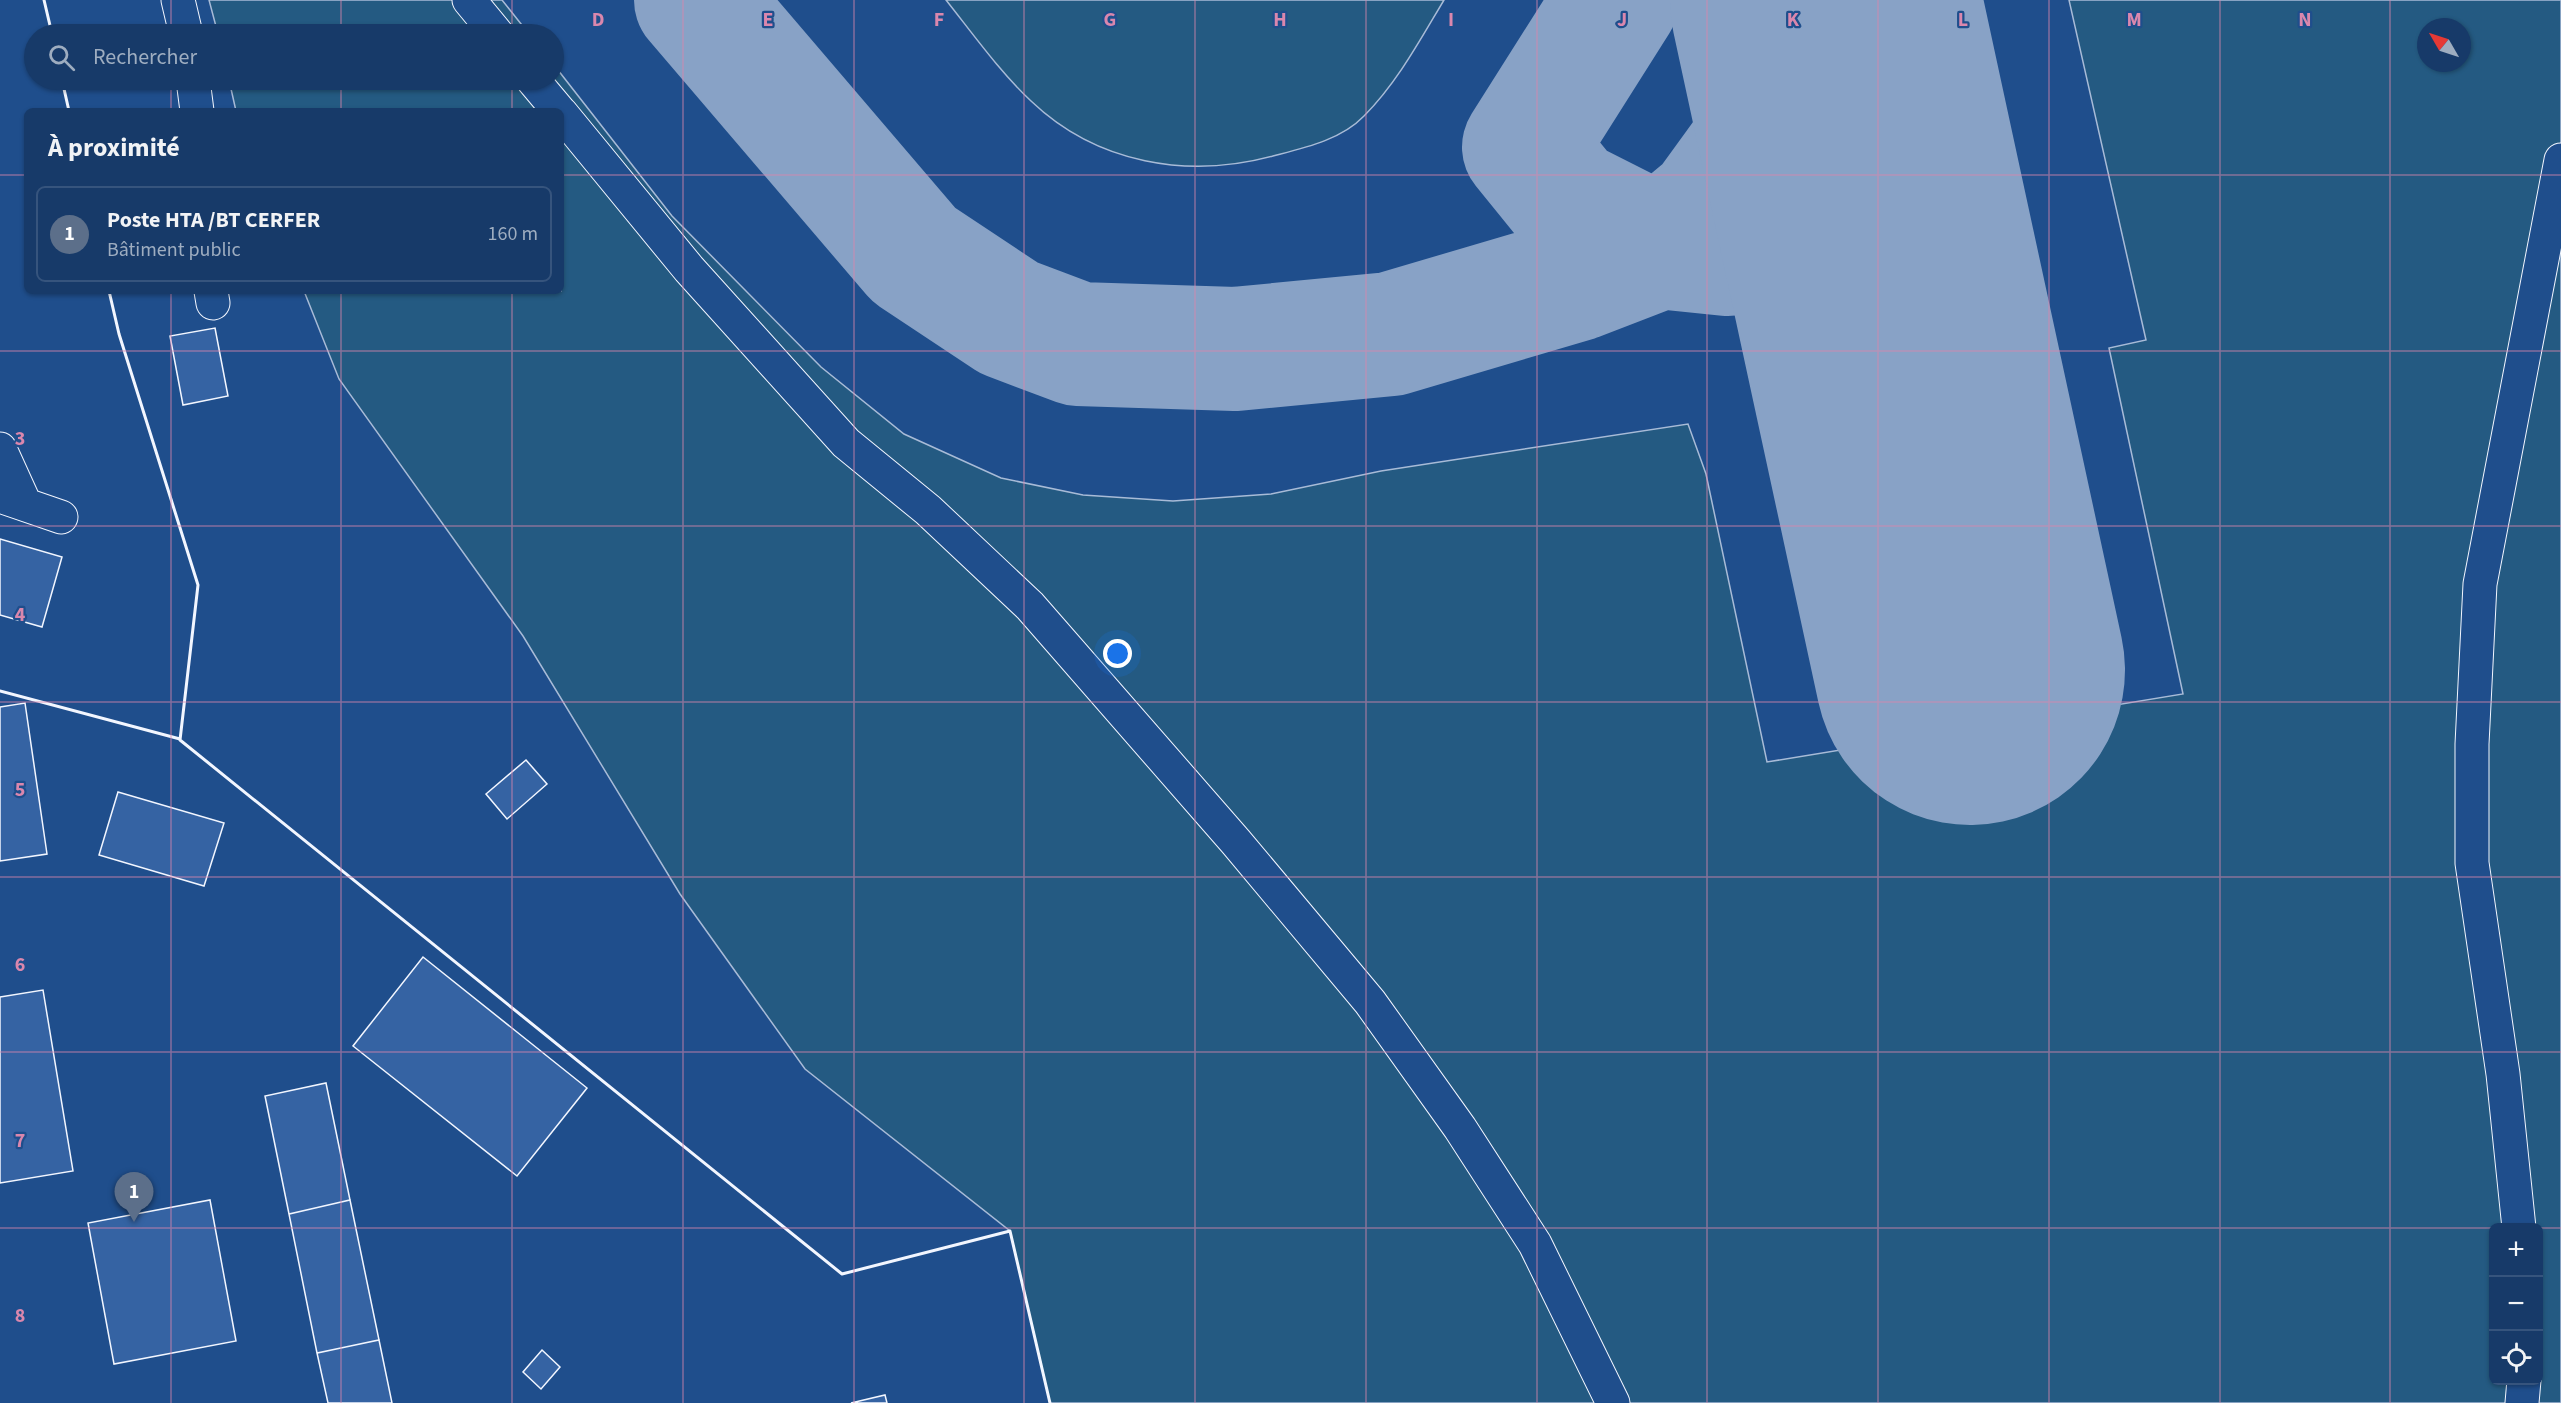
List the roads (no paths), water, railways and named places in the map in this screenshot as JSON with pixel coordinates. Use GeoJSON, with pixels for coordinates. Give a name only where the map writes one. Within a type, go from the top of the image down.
{"type":"FeatureCollection","features":[{"type":"Feature","properties":{"kind":"lane"},"geometry":{"type":"LineString","coordinates":[[178,0],[184,24]]}},
{"type":"Feature","properties":{"kind":"lane"},"geometry":{"type":"LineString","coordinates":[[469,0],[489,24]]}},
{"type":"Feature","properties":{"kind":"lane"},"geometry":{"type":"LineString","coordinates":[[195,90],[198,108]]}},
{"type":"Feature","properties":{"kind":"lane"},"geometry":{"type":"LineString","coordinates":[[541,90],[557,108]]}},
{"type":"Feature","properties":{"kind":"lane"},"geometry":{"type":"LineString","coordinates":[[564,117],[689,269],[846,443],[928,510],[1030,606],[1236,842],[1370,1002],[1460,1128],[1535,1244],[1613,1403]]}},
{"type":"Feature","properties":{"kind":"lane"},"geometry":{"type":"LineString","coordinates":[[2519,1223],[2503,1074],[2472,862],[2472,744],[2480,585],[2561,160]]}},
{"type":"Feature","properties":{"kind":"lane"},"geometry":{"type":"LineString","coordinates":[[0,449],[12,500],[61,517]]}},
{"type":"Feature","properties":{"kind":"lane"},"geometry":{"type":"LineString","coordinates":[[2522,1403],[2524,1385]]}},
{"type":"Feature","properties":{"kind":"place","name":"Poste HTA /BT CERFER"},"geometry":{"type":"Point","coordinates":[134,1222]}}]}
